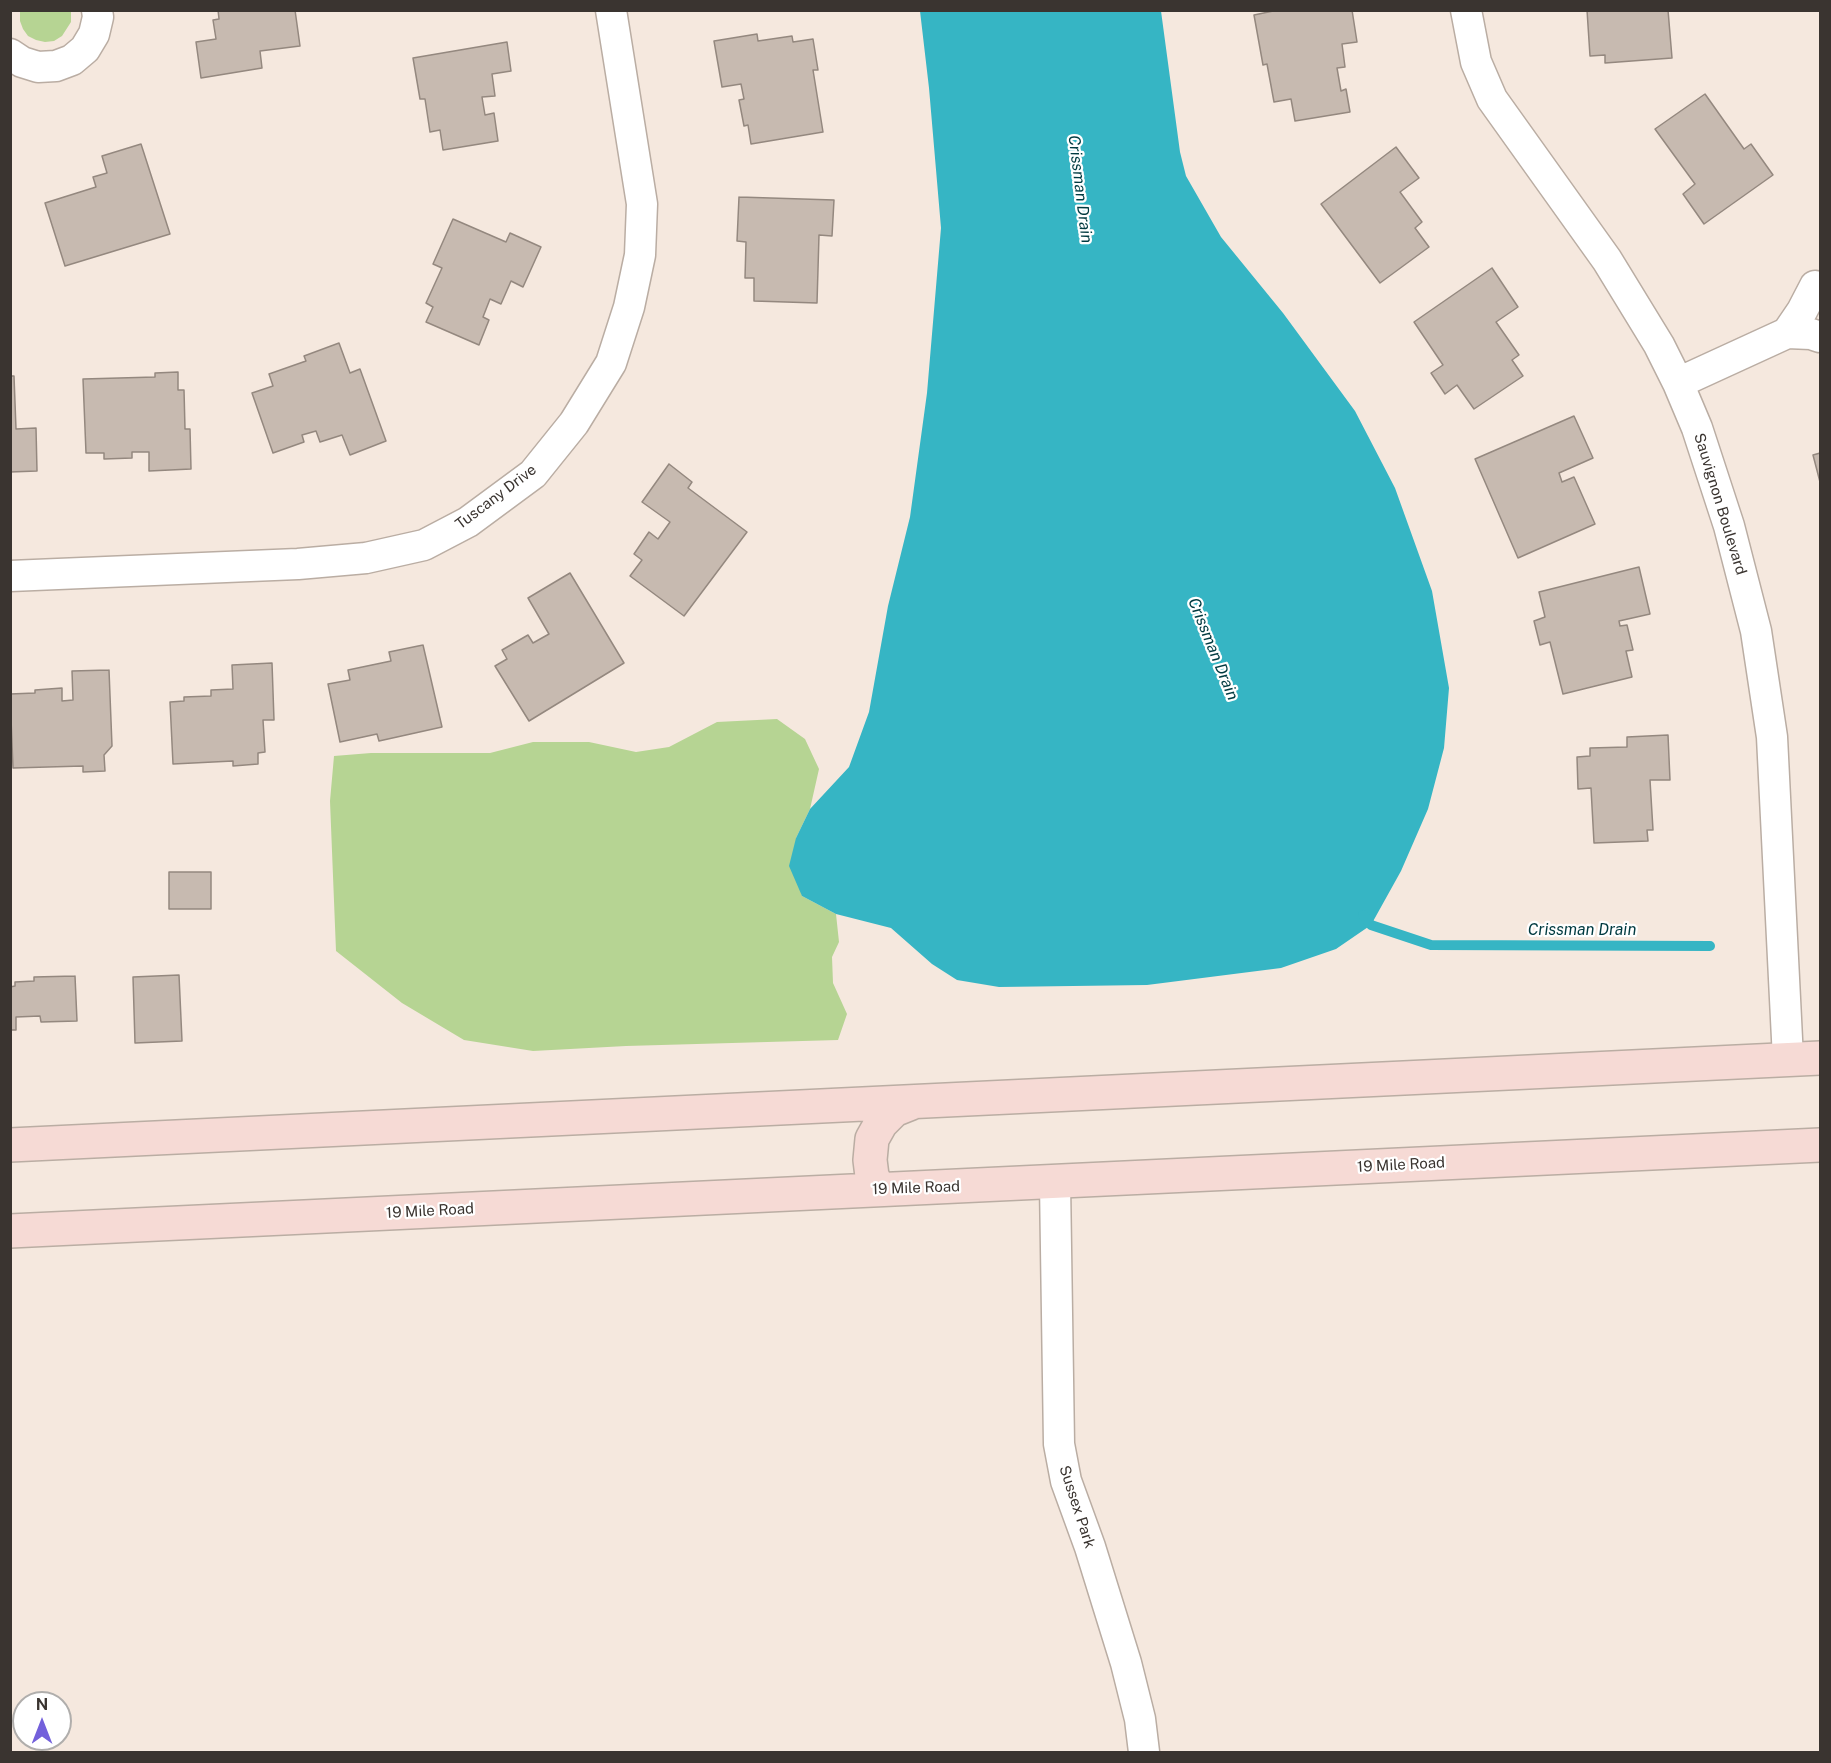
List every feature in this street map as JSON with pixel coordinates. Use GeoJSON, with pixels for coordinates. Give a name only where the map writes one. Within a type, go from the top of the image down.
{"type":"FeatureCollection","features":[{"type":"Feature","properties":{"kind":"main road"},"geometry":{"type":"LineString","coordinates":[[10,1145],[1821,1058]]}},
{"type":"Feature","properties":{"kind":"main road"},"geometry":{"type":"LineString","coordinates":[[879,1190],[872,1176],[870,1160],[872,1139],[880,1123],[894,1110],[914,1102]]}},
{"type":"Feature","properties":{"kind":"main road","name":"19 Mile Road"},"geometry":{"type":"LineString","coordinates":[[10,1232],[1055,1183],[1812,1140]]}},
{"type":"Feature","properties":{"kind":"street"},"geometry":{"type":"LineString","coordinates":[[10,54],[22,62],[38,67],[56,66],[72,60],[85,49],[94,34],[97,10]]}},
{"type":"Feature","properties":{"kind":"street","name":"Tuscany Drive"},"geometry":{"type":"LineString","coordinates":[[10,576],[298,564],[366,558],[424,545],[468,522],[533,474],[574,423],[611,363],[629,307],[640,255],[642,204],[611,10]]}},
{"type":"Feature","properties":{"kind":"street","name":"Sauvignon Boulevard"},"geometry":{"type":"LineString","coordinates":[[1466,10],[1476,62],[1492,99],[1607,260],[1659,345],[1697,428],[1729,526],[1756,631],[1772,737],[1788,1059]]}},
{"type":"Feature","properties":{"kind":"street"},"geometry":{"type":"LineString","coordinates":[[1787,333],[1802,312],[1818,280]]}},
{"type":"Feature","properties":{"kind":"street"},"geometry":{"type":"LineString","coordinates":[[1818,280],[1814,302],[1821,324]]}},
{"type":"Feature","properties":{"kind":"street"},"geometry":{"type":"LineString","coordinates":[[1678,383],[1787,333],[1811,334],[1821,337]]}},
{"type":"Feature","properties":{"kind":"street","name":"Sussex Park"},"geometry":{"type":"LineString","coordinates":[[1055,1183],[1059,1444],[1066,1481],[1090,1547],[1126,1663],[1140,1719],[1144,1752]]}},
{"type":"Feature","properties":{"kind":"green space"},"geometry":{"type":"Polygon","coordinates":[[[20,10],[71,11],[71,22],[62,36],[54,41],[36,40],[28,36],[23,29],[20,10]]]}},
{"type":"Feature","properties":{"kind":"green space"},"geometry":{"type":"Polygon","coordinates":[[[777,719],[805,739],[819,769],[810,809],[796,838],[802,896],[836,914],[839,942],[832,957],[833,983],[847,1014],[838,1040],[533,1051],[464,1040],[402,1003],[336,951],[330,801],[334,756],[371,753],[490,753],[533,742],[589,742],[636,752],[669,747],[717,722],[777,719]]]}},
{"type":"Feature","properties":{"kind":"water"},"geometry":{"type":"Polygon","coordinates":[[[920,11],[1161,11],[1180,152],[1186,176],[1221,237],[1283,313],[1355,411],[1395,488],[1432,591],[1449,688],[1444,748],[1428,809],[1401,871],[1371,925],[1336,949],[1281,968],[1147,985],[999,987],[957,980],[932,964],[891,928],[836,914],[802,896],[789,866],[796,838],[810,809],[849,767],[869,712],[888,606],[910,517],[927,393],[941,228],[920,11]]]}},
{"type":"Feature","properties":{"kind":"building"},"geometry":{"type":"Polygon","coordinates":[[[218,10],[295,10],[300,46],[260,51],[262,68],[201,78],[196,42],[216,39],[213,20],[219,19],[218,10]]]}},
{"type":"Feature","properties":{"kind":"building"},"geometry":{"type":"Polygon","coordinates":[[[1278,10],[1352,10],[1357,42],[1342,44],[1345,67],[1337,68],[1341,91],[1346,89],[1350,112],[1295,121],[1291,99],[1274,102],[1267,64],[1263,65],[1254,15],[1278,10]]]}},
{"type":"Feature","properties":{"kind":"building"},"geometry":{"type":"Polygon","coordinates":[[[1587,10],[1668,10],[1672,58],[1605,63],[1605,55],[1590,56],[1587,10]]]}},
{"type":"Feature","properties":{"kind":"building"},"geometry":{"type":"Polygon","coordinates":[[[757,34],[758,41],[792,36],[793,42],[813,39],[818,70],[813,70],[823,132],[751,144],[748,125],[744,126],[739,100],[744,99],[741,84],[722,87],[714,41],[757,34]]]}},
{"type":"Feature","properties":{"kind":"building"},"geometry":{"type":"Polygon","coordinates":[[[507,42],[511,71],[492,74],[495,96],[482,97],[485,115],[494,113],[498,141],[443,150],[440,130],[430,132],[425,99],[420,99],[413,58],[507,42]]]}},
{"type":"Feature","properties":{"kind":"building"},"geometry":{"type":"Polygon","coordinates":[[[1705,94],[1744,149],[1751,144],[1773,175],[1704,224],[1683,194],[1695,184],[1655,129],[1705,94]]]}},
{"type":"Feature","properties":{"kind":"building"},"geometry":{"type":"Polygon","coordinates":[[[141,144],[170,234],[65,266],[45,203],[96,187],[93,177],[107,173],[102,156],[141,144]]]}},
{"type":"Feature","properties":{"kind":"building"},"geometry":{"type":"Polygon","coordinates":[[[1396,147],[1419,178],[1400,192],[1422,222],[1415,228],[1429,247],[1380,283],[1321,204],[1396,147]]]}},
{"type":"Feature","properties":{"kind":"building"},"geometry":{"type":"Polygon","coordinates":[[[739,197],[834,200],[832,236],[819,235],[817,303],[754,301],[754,278],[745,278],[746,242],[737,241],[739,197]]]}},
{"type":"Feature","properties":{"kind":"building"},"geometry":{"type":"Polygon","coordinates":[[[453,219],[506,242],[510,233],[541,247],[523,287],[511,281],[501,304],[490,299],[483,317],[489,320],[479,345],[426,322],[433,307],[426,303],[442,268],[433,264],[453,219]]]}},
{"type":"Feature","properties":{"kind":"building"},"geometry":{"type":"Polygon","coordinates":[[[1492,268],[1518,307],[1496,322],[1519,355],[1512,360],[1523,376],[1474,409],[1457,385],[1445,394],[1431,373],[1443,365],[1414,322],[1492,268]]]}},
{"type":"Feature","properties":{"kind":"building"},"geometry":{"type":"Polygon","coordinates":[[[339,343],[350,373],[360,369],[386,441],[350,455],[342,435],[320,442],[316,431],[302,435],[304,442],[273,453],[252,393],[273,386],[269,374],[306,361],[304,356],[339,343]]]}},
{"type":"Feature","properties":{"kind":"building"},"geometry":{"type":"Polygon","coordinates":[[[178,372],[178,390],[184,390],[185,429],[190,429],[191,469],[149,471],[149,452],[132,452],[132,458],[104,459],[104,453],[86,453],[83,379],[155,377],[155,373],[178,372]]]}},
{"type":"Feature","properties":{"kind":"building"},"geometry":{"type":"Polygon","coordinates":[[[10,376],[14,376],[16,429],[36,428],[37,471],[10,472],[10,376]]]}},
{"type":"Feature","properties":{"kind":"building"},"geometry":{"type":"Polygon","coordinates":[[[1574,416],[1593,458],[1559,473],[1562,482],[1574,477],[1595,524],[1518,558],[1475,459],[1574,416]]]}},
{"type":"Feature","properties":{"kind":"building"},"geometry":{"type":"Polygon","coordinates":[[[1820,453],[1820,482],[1813,455],[1820,453]]]}},
{"type":"Feature","properties":{"kind":"building"},"geometry":{"type":"Polygon","coordinates":[[[669,464],[692,482],[688,488],[747,532],[684,616],[630,576],[642,560],[634,554],[649,532],[658,539],[670,522],[642,502],[669,464]]]}},
{"type":"Feature","properties":{"kind":"building"},"geometry":{"type":"Polygon","coordinates":[[[1639,567],[1650,614],[1619,621],[1620,626],[1627,625],[1633,650],[1626,651],[1632,677],[1563,694],[1550,642],[1540,645],[1534,621],[1545,617],[1539,592],[1639,567]]]}},
{"type":"Feature","properties":{"kind":"building"},"geometry":{"type":"Polygon","coordinates":[[[570,573],[624,663],[529,721],[495,666],[507,659],[502,650],[528,635],[533,643],[549,634],[528,598],[570,573]]]}},
{"type":"Feature","properties":{"kind":"building"},"geometry":{"type":"Polygon","coordinates":[[[423,645],[442,727],[379,741],[377,734],[340,742],[328,684],[350,680],[348,670],[391,661],[389,652],[423,645]]]}},
{"type":"Feature","properties":{"kind":"building"},"geometry":{"type":"Polygon","coordinates":[[[272,663],[274,720],[263,720],[265,752],[258,753],[258,764],[233,766],[233,761],[173,764],[170,702],[184,701],[184,697],[211,696],[211,690],[233,689],[232,665],[272,663]]]}},
{"type":"Feature","properties":{"kind":"building"},"geometry":{"type":"Polygon","coordinates":[[[109,670],[112,746],[104,755],[105,771],[83,772],[83,766],[13,768],[10,694],[35,693],[35,690],[62,688],[62,701],[73,700],[72,671],[109,670]]]}},
{"type":"Feature","properties":{"kind":"building"},"geometry":{"type":"Polygon","coordinates":[[[1668,735],[1670,780],[1650,780],[1653,830],[1647,830],[1648,841],[1594,843],[1591,788],[1578,789],[1577,757],[1590,756],[1590,748],[1627,747],[1627,737],[1668,735]]]}},
{"type":"Feature","properties":{"kind":"building"},"geometry":{"type":"Polygon","coordinates":[[[169,872],[211,872],[211,909],[169,909],[169,872]]]}},
{"type":"Feature","properties":{"kind":"building"},"geometry":{"type":"Polygon","coordinates":[[[179,975],[182,1041],[135,1043],[133,977],[179,975]]]}},
{"type":"Feature","properties":{"kind":"building"},"geometry":{"type":"Polygon","coordinates":[[[75,976],[77,1021],[41,1022],[40,1016],[16,1017],[16,1030],[10,1030],[10,987],[15,986],[15,982],[34,981],[34,977],[75,976]]]}},
{"type":"Feature","properties":{"kind":"waterway","name":"Crissman Drain"},"geometry":{"type":"LineString","coordinates":[[1363,915],[1371,925],[1431,945],[1710,946]]}}]}
